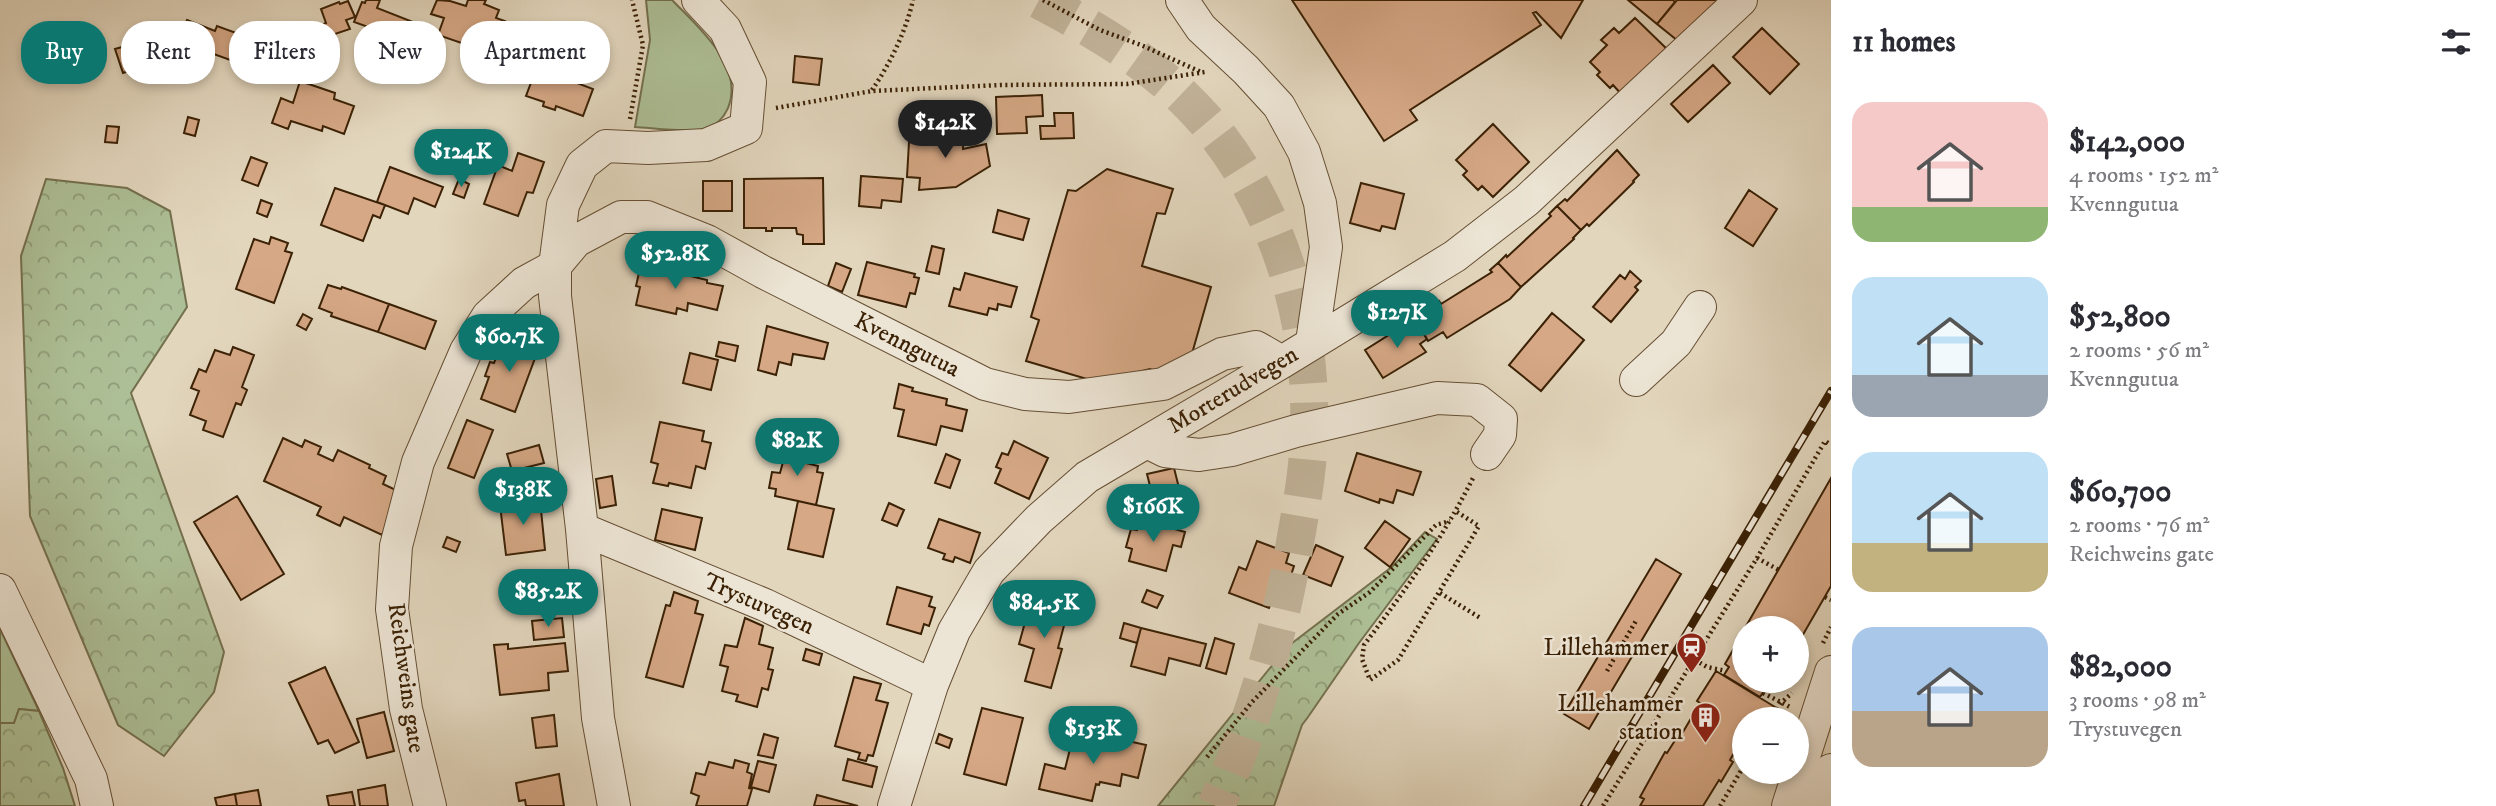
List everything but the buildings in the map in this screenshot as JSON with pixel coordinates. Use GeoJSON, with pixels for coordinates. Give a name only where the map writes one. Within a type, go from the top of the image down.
{"type":"FeatureCollection","features":[{"type":"Feature","properties":{"kind":"street"},"geometry":{"type":"LineString","coordinates":[[614,806],[598,718],[582,529],[555,296],[555,266],[563,205],[582,166],[606,146],[648,148],[706,145],[746,128],[750,82],[726,29],[698,0]]}},
{"type":"Feature","properties":{"kind":"street"},"geometry":{"type":"LineString","coordinates":[[1182,0],[1201,28],[1246,70],[1279,106],[1304,152],[1320,203],[1326,247],[1312,342]]}},
{"type":"Feature","properties":{"kind":"street","name":"Morterudvegen"},"geometry":{"type":"LineString","coordinates":[[894,806],[932,685],[954,631],[989,571],[1039,519],[1087,477],[1312,342],[1362,315],[1455,256],[1526,201],[1741,0]]}},
{"type":"Feature","properties":{"kind":"street","name":"Kvenngutua"},"geometry":{"type":"LineString","coordinates":[[555,266],[576,241],[621,217],[647,217],[707,241],[985,384],[1025,394],[1069,397],[1163,384],[1222,354],[1256,347],[1282,362]]}},
{"type":"Feature","properties":{"kind":"street","name":"Reichweins gate"},"geometry":{"type":"LineString","coordinates":[[430,806],[406,709],[392,610],[396,546],[418,462],[466,351],[488,316],[524,283],[555,266]]}},
{"type":"Feature","properties":{"kind":"street"},"geometry":{"type":"LineString","coordinates":[[1636,380],[1676,342],[1700,307]]}},
{"type":"Feature","properties":{"kind":"street"},"geometry":{"type":"LineString","coordinates":[[1147,442],[1166,451],[1199,455],[1232,450],[1296,431],[1437,398],[1477,400],[1501,419],[1500,435],[1487,454]]}},
{"type":"Feature","properties":{"kind":"street","name":"Trystuvegen"},"geometry":{"type":"LineString","coordinates":[[582,529],[765,605],[932,685]]}},
{"type":"Feature","properties":{"kind":"street"},"geometry":{"type":"LineString","coordinates":[[0,590],[91,779],[97,806]]}},
{"type":"Feature","properties":{"kind":"street"},"geometry":{"type":"LineString","coordinates":[[1788,806],[1831,672]]}},
{"type":"Feature","properties":{"kind":"street"},"geometry":{"type":"LineString","coordinates":[[1821,806],[1831,770]]}},
{"type":"Feature","properties":{"kind":"path"},"geometry":{"type":"LineString","coordinates":[[606,146],[629,124],[637,85],[643,45],[632,0]]}},
{"type":"Feature","properties":{"kind":"path"},"geometry":{"type":"LineString","coordinates":[[872,91],[883,75],[913,0]]}},
{"type":"Feature","properties":{"kind":"path"},"geometry":{"type":"LineString","coordinates":[[1043,0],[1100,30],[1202,72]]}},
{"type":"Feature","properties":{"kind":"path"},"geometry":{"type":"LineString","coordinates":[[747,113],[872,91],[1127,84],[1202,72],[1246,70]]}},
{"type":"Feature","properties":{"kind":"path"},"geometry":{"type":"LineString","coordinates":[[1603,806],[1695,660],[1825,441],[1831,444]]}},
{"type":"Feature","properties":{"kind":"path"},"geometry":{"type":"LineString","coordinates":[[1457,512],[1479,526],[1398,660],[1370,680],[1362,659],[1364,646],[1421,568],[1457,512],[1487,454]]}},
{"type":"Feature","properties":{"kind":"path"},"geometry":{"type":"LineString","coordinates":[[1207,757],[1252,702],[1338,614],[1370,592],[1436,526],[1450,521]]}},
{"type":"Feature","properties":{"kind":"path"},"geometry":{"type":"LineString","coordinates":[[1757,558],[1779,570]]}},
{"type":"Feature","properties":{"kind":"path"},"geometry":{"type":"LineString","coordinates":[[1440,593],[1482,620]]}},
{"type":"Feature","properties":{"kind":"path"},"geometry":{"type":"LineString","coordinates":[[1825,597],[1831,600]]}},
{"type":"Feature","properties":{"kind":"path"},"geometry":{"type":"LineString","coordinates":[[1606,671],[1637,619]]}},
{"type":"Feature","properties":{"kind":"path"},"geometry":{"type":"LineString","coordinates":[[1695,660],[1707,667],[1726,671]]}},
{"type":"Feature","properties":{"kind":"path"},"geometry":{"type":"LineString","coordinates":[[1763,693],[1791,707]]}},
{"type":"Feature","properties":{"kind":"path"},"geometry":{"type":"LineString","coordinates":[[1779,707],[1792,693]]}},
{"type":"Feature","properties":{"kind":"path"},"geometry":{"type":"LineString","coordinates":[[1720,806],[1733,784]]}},
{"type":"Feature","properties":{"kind":"green space"},"geometry":{"type":"Polygon","coordinates":[[[646,0],[672,0],[706,35],[725,62],[732,92],[728,108],[713,126],[690,131],[635,127],[650,40],[646,0]]]}},
{"type":"Feature","properties":{"kind":"green space"},"geometry":{"type":"Polygon","coordinates":[[[46,179],[127,188],[170,211],[187,307],[131,393],[224,652],[214,692],[164,756],[118,725],[30,516],[21,256],[46,179]]]}},
{"type":"Feature","properties":{"kind":"green space"},"geometry":{"type":"Polygon","coordinates":[[[1425,532],[1437,539],[1302,725],[1274,806],[1158,806],[1287,647],[1393,566],[1425,532]]]}},
{"type":"Feature","properties":{"kind":"green space"},"geometry":{"type":"Polygon","coordinates":[[[0,629],[39,711],[19,709],[14,723],[0,723],[0,629]]]}},
{"type":"Feature","properties":{"kind":"green space"},"geometry":{"type":"Polygon","coordinates":[[[19,709],[39,711],[63,768],[75,806],[0,806],[0,723],[14,723],[19,709]]]}},
{"type":"Feature","properties":{"kind":"tunnel"},"geometry":{"type":"LineString","coordinates":[[1039,0],[1128,52],[1168,83],[1205,120],[1231,154],[1253,190],[1286,267],[1297,308],[1309,392],[1308,449],[1301,509],[1287,587],[1271,651],[1252,714],[1216,806]]}},
{"type":"Feature","properties":{"kind":"railway"},"geometry":{"type":"LineString","coordinates":[[1584,806],[1831,391]]}},
{"type":"Feature","properties":{"kind":"place","name":"Lillehammer"},"geometry":{"type":"Point","coordinates":[1692,675]}},
{"type":"Feature","properties":{"kind":"place","name":"Lillehammer station"},"geometry":{"type":"Point","coordinates":[1706,745]}}]}
